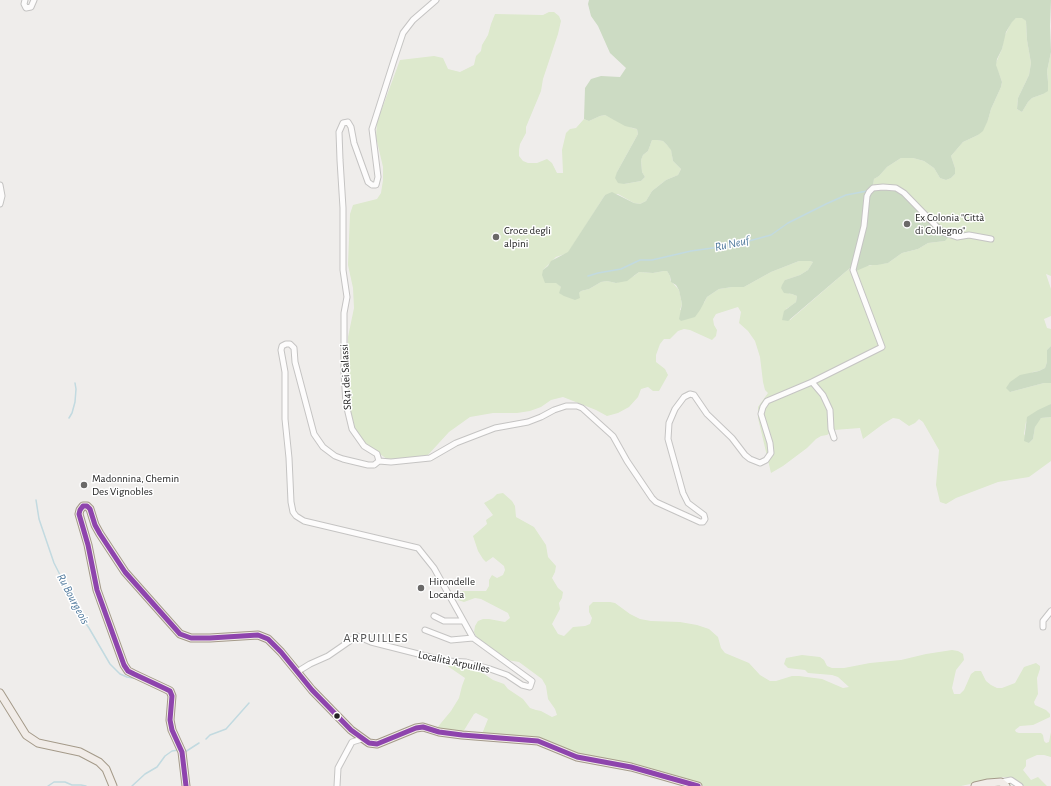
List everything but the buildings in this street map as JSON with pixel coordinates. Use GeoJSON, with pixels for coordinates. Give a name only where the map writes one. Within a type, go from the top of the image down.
{"type":"FeatureCollection","features":[{"type":"Feature","properties":{"kind":"main road"},"geometry":{"type":"LineString","coordinates":[[186,786],[181,749],[172,730],[170,720],[172,696],[170,691],[128,671],[124,665],[97,590],[88,545],[79,514],[83,506],[87,506],[90,509],[95,525],[125,572],[180,634],[191,638],[246,634],[258,635],[268,639],[312,690],[351,730],[369,743],[378,744],[416,728],[423,727],[438,732],[454,734],[538,740],[577,757],[631,767],[698,786]]}},
{"type":"Feature","properties":{"kind":"main road"},"geometry":{"type":"LineString","coordinates":[[0,694],[26,735],[38,743],[80,752],[99,762],[106,770],[113,786]]}},
{"type":"Feature","properties":{"kind":"main road"},"geometry":{"type":"LineString","coordinates":[[975,786],[988,783],[1004,784]]}},
{"type":"Feature","properties":{"kind":"street"},"geometry":{"type":"LineString","coordinates":[[25,0],[24,4],[26,8],[31,7],[34,0]]}},
{"type":"Feature","properties":{"kind":"street","name":"SR41 dei Salassi"},"geometry":{"type":"LineString","coordinates":[[379,461],[377,454],[364,446],[352,429],[346,404],[344,372],[344,312],[347,297],[343,270],[343,208],[339,132],[343,123],[348,122],[351,127],[354,143],[368,182],[372,185],[376,185],[378,177],[372,129],[398,47],[403,34],[413,20],[436,0]]}},
{"type":"Feature","properties":{"kind":"street"},"geometry":{"type":"LineString","coordinates":[[0,184],[2,196],[0,204]]}},
{"type":"Feature","properties":{"kind":"street"},"geometry":{"type":"LineString","coordinates":[[379,461],[391,462],[430,458],[456,444],[496,428],[528,422],[566,406],[577,406],[582,408],[613,436],[627,461],[656,502],[701,522],[705,520],[705,516],[688,503],[683,493],[668,439],[669,423],[684,397],[690,394],[694,395],[707,414],[732,438],[745,455],[760,463],[766,460],[771,453],[770,443],[761,414],[763,406],[767,401],[812,382],[882,347],[853,270],[864,226],[867,196],[873,188],[896,188],[904,193],[942,232],[957,237],[969,235],[991,239]]}},
{"type":"Feature","properties":{"kind":"street","name":"Località Arpuilles"},"geometry":{"type":"LineString","coordinates":[[297,672],[328,656],[357,636],[371,642],[446,661],[466,662],[490,669],[507,675],[522,685],[530,687],[532,681],[473,638],[434,568],[418,548],[304,521],[293,512],[285,419],[285,372],[281,350],[284,345],[290,344],[294,348],[295,362],[314,434],[323,447],[335,456],[343,459],[368,465],[374,465],[379,461]]}},
{"type":"Feature","properties":{"kind":"street"},"geometry":{"type":"LineString","coordinates":[[812,382],[823,395],[830,410],[831,429],[834,438]]}},
{"type":"Feature","properties":{"kind":"street"},"geometry":{"type":"LineString","coordinates":[[1043,627],[1043,621],[1051,611]]}},
{"type":"Feature","properties":{"kind":"street"},"geometry":{"type":"LineString","coordinates":[[434,616],[444,621],[463,621]]}},
{"type":"Feature","properties":{"kind":"street"},"geometry":{"type":"LineString","coordinates":[[425,630],[451,640],[473,638]]}},
{"type":"Feature","properties":{"kind":"street"},"geometry":{"type":"LineString","coordinates":[[337,786],[338,768],[352,742],[362,739]]}},
{"type":"Feature","properties":{"kind":"street"},"geometry":{"type":"LineString","coordinates":[[1004,784],[1011,780],[1020,786]]}},
{"type":"Feature","properties":{"kind":"green space"},"geometry":{"type":"Polygon","coordinates":[[[589,0],[1051,0],[1051,52],[1047,71],[1048,91],[1032,98],[1022,112],[1017,109],[1018,98],[1029,75],[1031,63],[1027,40],[1026,21],[1022,18],[1016,18],[1006,32],[1002,49],[997,59],[996,65],[1002,82],[1001,87],[983,131],[963,142],[951,156],[955,168],[955,174],[946,180],[940,178],[934,168],[924,161],[913,158],[901,158],[887,167],[874,179],[873,185],[885,184],[897,186],[947,231],[949,236],[945,241],[928,243],[918,249],[902,253],[888,263],[870,265],[856,271],[850,268],[788,321],[782,320],[784,311],[796,302],[797,296],[784,293],[781,288],[782,285],[785,280],[800,275],[808,270],[813,262],[799,261],[771,272],[744,287],[719,289],[707,297],[695,317],[681,321],[679,319],[682,304],[679,290],[676,285],[671,282],[667,271],[653,273],[639,272],[627,281],[616,283],[607,281],[601,282],[589,289],[581,291],[579,293],[580,298],[575,300],[559,293],[561,287],[556,283],[545,283],[542,275],[543,270],[551,261],[568,252],[605,195],[612,192],[634,203],[640,204],[646,201],[652,191],[666,180],[678,175],[681,169],[673,161],[671,150],[663,141],[652,140],[648,151],[643,155],[641,160],[642,172],[645,177],[641,181],[624,184],[618,183],[615,178],[638,134],[637,129],[625,126],[605,115],[589,121],[584,119],[585,88],[591,79],[601,76],[620,77],[626,68],[610,53],[598,26],[591,16],[588,4],[589,0]]]}},
{"type":"Feature","properties":{"kind":"green space"},"geometry":{"type":"Polygon","coordinates":[[[549,12],[554,12],[559,16],[561,21],[543,79],[541,91],[526,127],[526,133],[520,144],[519,156],[523,161],[528,163],[537,163],[547,159],[552,163],[557,173],[563,173],[562,150],[566,133],[570,129],[576,128],[584,119],[589,121],[605,115],[637,129],[638,134],[617,172],[624,184],[641,181],[645,177],[642,172],[641,160],[643,155],[648,151],[652,140],[663,141],[671,149],[673,161],[681,169],[678,175],[666,180],[652,191],[646,201],[640,204],[634,203],[618,194],[605,195],[568,253],[556,257],[543,270],[561,287],[579,293],[601,282],[607,281],[616,283],[634,276],[639,272],[653,273],[667,271],[670,276],[670,280],[679,290],[682,304],[680,310],[704,303],[707,297],[719,289],[744,287],[771,272],[799,261],[813,262],[808,270],[800,275],[785,280],[789,294],[797,296],[796,302],[786,309],[790,320],[850,268],[888,263],[902,253],[918,249],[928,243],[945,241],[947,231],[928,215],[885,184],[873,185],[874,179],[887,167],[901,158],[913,158],[924,161],[934,168],[940,178],[946,180],[955,174],[955,168],[951,156],[963,142],[978,135],[988,120],[1002,82],[995,65],[1002,49],[1004,37],[1012,21],[1016,18],[1022,17],[1026,21],[1027,40],[1031,63],[1029,75],[1018,98],[1017,109],[1022,112],[1032,98],[1043,94],[1048,82],[1047,71],[1051,52],[1051,276],[1046,274],[1051,289],[1051,316],[1044,319],[1047,328],[1051,329],[1051,346],[1047,350],[1047,362],[1045,368],[1033,372],[1010,392],[1044,383],[1051,383],[1051,404],[1026,422],[1024,434],[1029,443],[1033,439],[1037,422],[1041,418],[1051,417],[1051,461],[1029,477],[998,482],[956,498],[946,504],[940,502],[936,485],[939,450],[923,422],[919,419],[909,426],[899,419],[893,418],[863,439],[860,428],[834,430],[827,435],[816,439],[807,448],[771,473],[758,418],[758,407],[768,393],[765,390],[763,382],[760,357],[755,341],[748,331],[739,323],[741,312],[738,307],[716,314],[713,319],[717,330],[716,336],[712,340],[690,330],[684,329],[678,331],[670,339],[664,339],[660,344],[656,355],[656,362],[665,369],[668,375],[659,391],[653,391],[648,387],[641,389],[638,397],[629,407],[618,413],[607,416],[563,397],[551,400],[541,407],[530,411],[517,413],[493,413],[470,417],[449,432],[427,456],[396,460],[387,459],[364,443],[353,424],[348,398],[348,337],[354,308],[353,288],[348,265],[350,214],[353,205],[377,199],[381,193],[383,167],[376,137],[377,122],[400,60],[434,56],[443,58],[448,69],[460,72],[474,65],[476,56],[481,51],[495,14],[543,15],[549,12]]]}},
{"type":"Feature","properties":{"kind":"green space"},"geometry":{"type":"Polygon","coordinates":[[[1051,346],[1051,383],[1044,383],[1010,392],[1006,388],[1010,382],[1020,375],[1039,371],[1045,368],[1047,362],[1047,350],[1051,346]]]}},
{"type":"Feature","properties":{"kind":"green space"},"geometry":{"type":"Polygon","coordinates":[[[1051,404],[1051,417],[1041,418],[1035,427],[1033,439],[1029,443],[1024,441],[1027,417],[1051,404]]]}},
{"type":"Feature","properties":{"kind":"green space"},"geometry":{"type":"Polygon","coordinates":[[[503,493],[515,506],[516,517],[534,527],[546,545],[548,557],[556,566],[552,578],[558,588],[563,592],[559,603],[560,609],[552,624],[558,634],[564,636],[573,627],[590,624],[592,618],[589,612],[589,606],[593,602],[610,602],[615,603],[640,619],[680,622],[709,629],[718,637],[721,648],[725,653],[749,663],[760,675],[770,681],[799,676],[822,679],[843,688],[849,687],[838,677],[808,673],[805,670],[788,668],[784,664],[786,658],[802,655],[820,657],[824,660],[827,666],[832,668],[844,668],[870,663],[901,660],[952,650],[963,654],[964,660],[956,670],[952,688],[954,694],[960,694],[964,690],[971,674],[975,671],[981,671],[986,681],[991,685],[997,688],[1002,688],[1015,683],[1024,667],[1036,663],[1040,666],[1040,669],[1037,678],[1038,694],[1034,702],[1035,705],[1046,710],[1050,714],[1050,717],[1033,725],[1020,726],[1015,730],[1019,733],[1041,733],[1046,743],[1049,742],[1051,732],[1051,757],[1037,755],[1028,759],[1026,760],[1026,766],[1023,770],[1031,780],[1038,777],[1047,786],[1020,786],[1009,778],[1003,777],[961,786],[704,786],[574,754],[557,746],[482,734],[488,719],[476,713],[463,732],[436,729],[451,711],[459,698],[465,678],[446,664],[474,667],[493,680],[504,684],[508,689],[523,699],[530,708],[541,711],[552,717],[557,715],[548,699],[546,686],[542,679],[519,662],[507,660],[477,638],[474,632],[478,621],[489,619],[505,622],[510,618],[508,613],[481,599],[475,598],[464,602],[458,600],[454,596],[457,592],[463,591],[486,591],[492,575],[497,578],[503,575],[505,570],[504,566],[493,557],[486,562],[478,551],[473,536],[487,524],[486,520],[493,515],[484,503],[497,494],[503,493]]]}},
{"type":"Feature","properties":{"kind":"waterway","name":"Ru Neuf"},"geometry":{"type":"LineString","coordinates":[[588,276],[621,269],[640,260],[652,260],[691,251],[734,245],[771,235],[788,223],[826,204],[846,195],[867,191]]}},
{"type":"Feature","properties":{"kind":"waterway","name":"Ru Bourgeois"},"geometry":{"type":"LineString","coordinates":[[69,418],[75,402],[75,383]]}},
{"type":"Feature","properties":{"kind":"waterway","name":"Ru Bourgeois"},"geometry":{"type":"LineString","coordinates":[[36,500],[39,519],[54,563],[82,618],[110,664],[120,674],[138,679]]}},
{"type":"Feature","properties":{"kind":"waterway"},"geometry":{"type":"LineString","coordinates":[[206,739],[210,735],[226,729],[249,703]]}},
{"type":"Feature","properties":{"kind":"waterway"},"geometry":{"type":"LineString","coordinates":[[185,752],[199,743]]}},
{"type":"Feature","properties":{"kind":"waterway"},"geometry":{"type":"LineString","coordinates":[[132,786],[145,774],[157,767],[165,756],[172,751],[179,750]]}},
{"type":"Feature","properties":{"kind":"waterway"},"geometry":{"type":"LineString","coordinates":[[48,786],[54,782],[65,782],[72,785],[86,786]]}},
{"type":"Feature","properties":{"kind":"transit line"},"geometry":{"type":"LineString","coordinates":[[186,786],[182,752],[172,730],[170,720],[172,696],[170,691],[128,671],[124,665],[97,590],[88,545],[79,514],[83,506],[87,506],[90,509],[95,525],[125,572],[180,634],[191,638],[258,635],[268,639],[281,652],[312,690],[351,730],[369,743],[377,744],[416,728],[423,727],[439,732],[462,735],[538,741],[577,757],[631,767],[698,786]]}},
{"type":"Feature","properties":{"kind":"place","name":"Ex Colonia \"Città di Collegno\""},"geometry":{"type":"Point","coordinates":[907,224]}},
{"type":"Feature","properties":{"kind":"place","name":"Croce degli alpini"},"geometry":{"type":"Point","coordinates":[496,237]}},
{"type":"Feature","properties":{"kind":"place","name":"Madonnina, Chemin Des Vignobles"},"geometry":{"type":"Point","coordinates":[84,485]}},
{"type":"Feature","properties":{"kind":"place","name":"Hirondelle Locanda"},"geometry":{"type":"Point","coordinates":[421,588]}},
{"type":"Feature","properties":{"kind":"district","name":"ARPUILLES"},"geometry":{"type":"Point","coordinates":[376,638]}}]}
